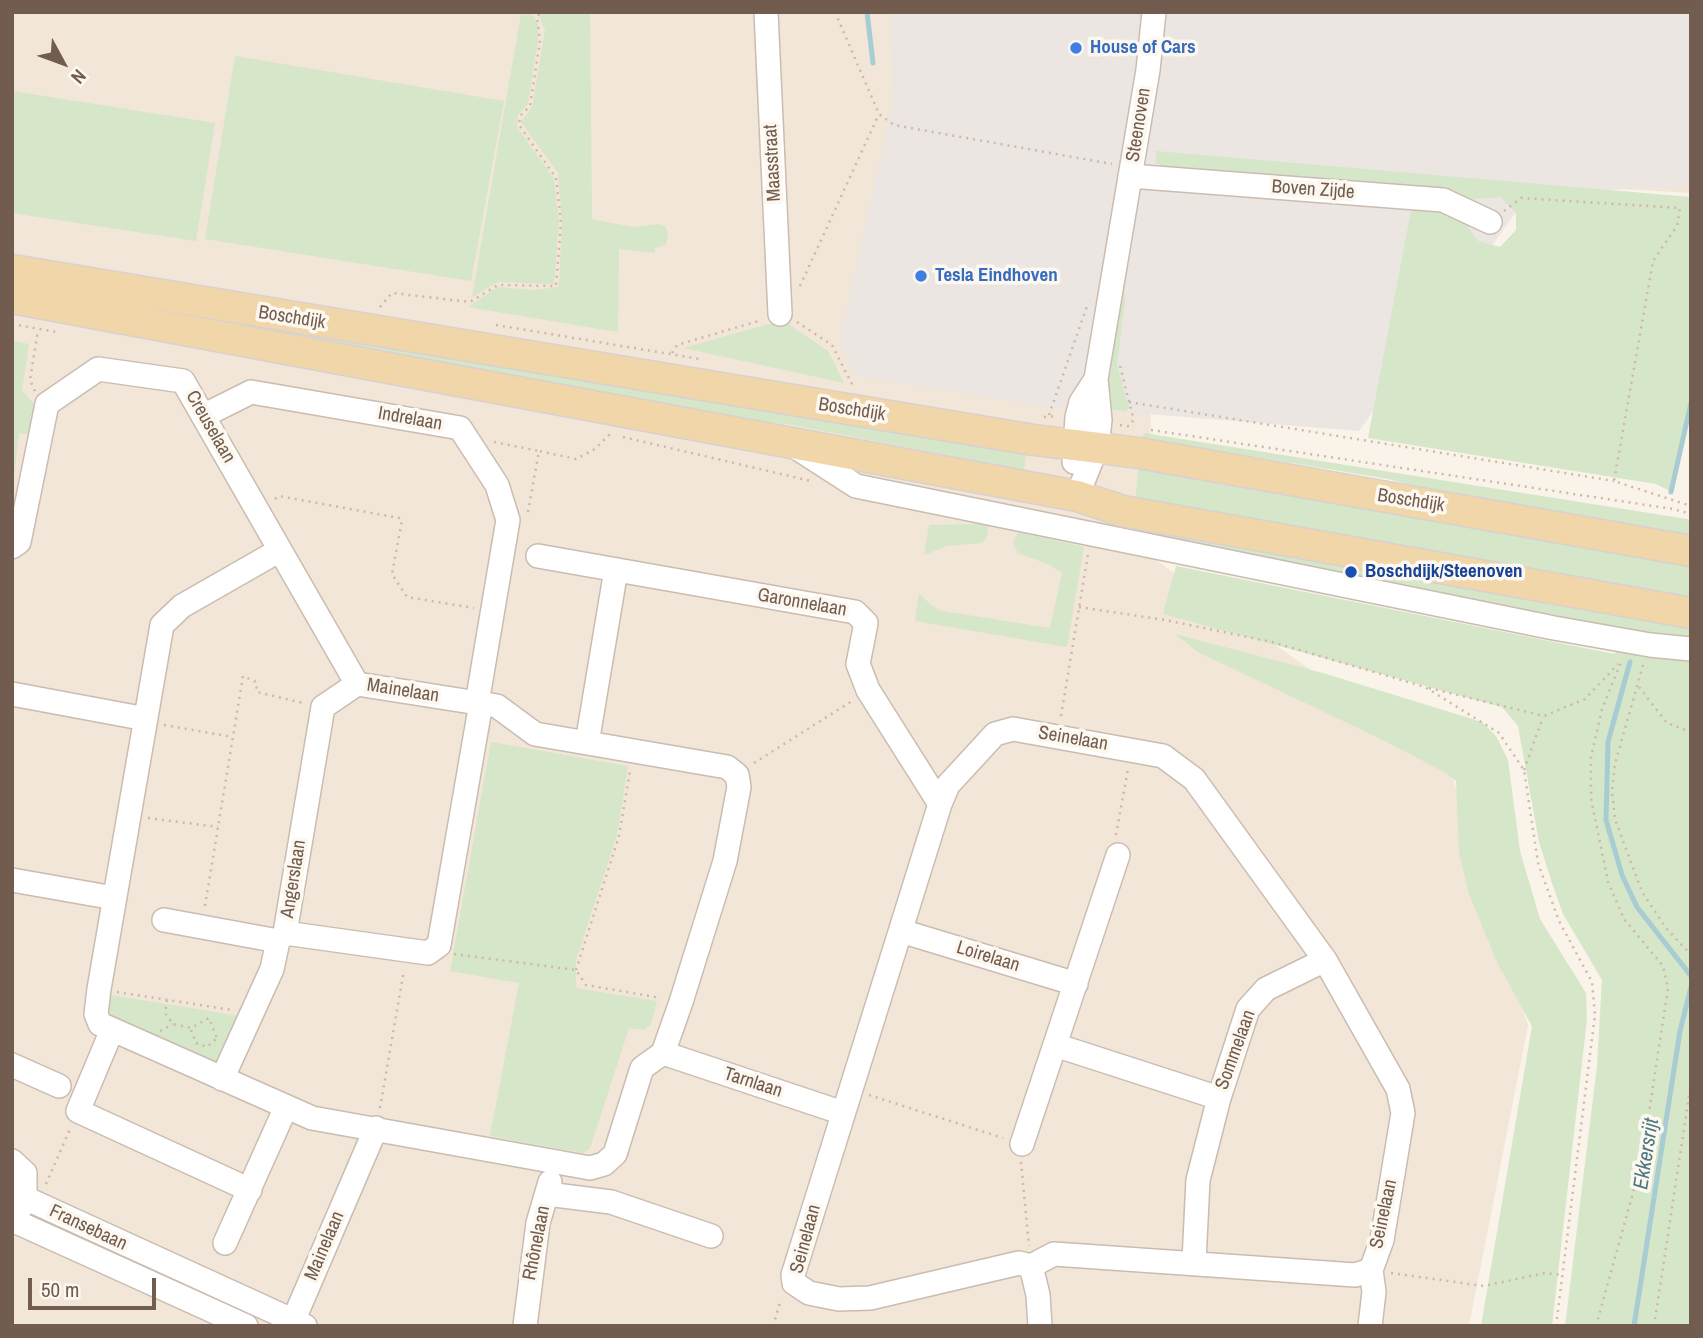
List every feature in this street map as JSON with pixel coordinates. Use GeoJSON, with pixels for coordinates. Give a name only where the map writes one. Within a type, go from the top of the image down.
{"type":"FeatureCollection","features":[{"type":"Feature","properties":{"kind":"main road","name":"Boschdijk"},"geometry":{"type":"LineString","coordinates":[[12,270],[286,318],[1085,446],[1131,440],[1691,551]]}},
{"type":"Feature","properties":{"kind":"main road","name":"Boschdijk"},"geometry":{"type":"LineString","coordinates":[[12,298],[1077,496],[1123,511],[1691,613]]}},
{"type":"Feature","properties":{"kind":"street","name":"Maasstraat"},"geometry":{"type":"LineString","coordinates":[[766,12],[783,314]]}},
{"type":"Feature","properties":{"kind":"street","name":"Steenoven"},"geometry":{"type":"LineString","coordinates":[[1077,496],[1085,446],[1100,421],[1096,379],[1131,171],[1154,12]]}},
{"type":"Feature","properties":{"kind":"street","name":"Boven Zijde"},"geometry":{"type":"LineString","coordinates":[[1131,171],[1443,200],[1490,222]]}},
{"type":"Feature","properties":{"kind":"street","name":"Creuselaan"},"geometry":{"type":"LineString","coordinates":[[47,404],[98,369],[183,381],[280,550]]}},
{"type":"Feature","properties":{"kind":"street","name":"Indrelaan"},"geometry":{"type":"LineString","coordinates":[[203,415],[251,392],[460,428],[497,485],[508,520],[439,945]]}},
{"type":"Feature","properties":{"kind":"street"},"geometry":{"type":"LineString","coordinates":[[12,547],[19,542],[47,404]]}},
{"type":"Feature","properties":{"kind":"street","name":"Boschdijk"},"geometry":{"type":"LineString","coordinates":[[787,442],[856,486],[1091,534],[1642,657],[1691,649]]}},
{"type":"Feature","properties":{"kind":"street"},"geometry":{"type":"LineString","coordinates":[[280,550],[182,606],[162,625],[99,989],[96,1014],[100,1024],[112,1030],[313,1118],[590,1168],[604,1164],[614,1154],[642,1068],[663,1053],[681,1002],[725,861],[739,787],[737,775]]}},
{"type":"Feature","properties":{"kind":"street","name":"Mainelaan"},"geometry":{"type":"LineString","coordinates":[[280,550],[357,684],[498,706],[535,734],[727,767],[737,775]]}},
{"type":"Feature","properties":{"kind":"street","name":"Garonnelaan"},"geometry":{"type":"LineString","coordinates":[[538,556],[855,612],[866,623],[858,664],[868,690],[940,804]]}},
{"type":"Feature","properties":{"kind":"street"},"geometry":{"type":"LineString","coordinates":[[587,743],[616,570]]}},
{"type":"Feature","properties":{"kind":"street"},"geometry":{"type":"LineString","coordinates":[[323,708],[357,684]]}},
{"type":"Feature","properties":{"kind":"street"},"geometry":{"type":"LineString","coordinates":[[12,694],[145,721]]}},
{"type":"Feature","properties":{"kind":"street","name":"Angerslaan"},"geometry":{"type":"LineString","coordinates":[[222,1079],[226,1046],[252,1013],[272,969],[281,937],[323,708]]}},
{"type":"Feature","properties":{"kind":"street","name":"Seinelaan"},"geometry":{"type":"LineString","coordinates":[[1013,729],[1057,737],[1163,756],[1194,779],[1325,960],[1398,1090],[1403,1113],[1382,1240],[1371,1270],[1355,1275],[1194,1261],[1054,1254],[1031,1266],[1020,1264],[870,1298],[839,1299],[809,1293],[794,1283],[793,1275],[843,1113],[948,785],[995,734],[1013,729]]}},
{"type":"Feature","properties":{"kind":"street"},"geometry":{"type":"LineString","coordinates":[[1022,1144],[1118,855]]}},
{"type":"Feature","properties":{"kind":"street"},"geometry":{"type":"LineString","coordinates":[[13,885],[114,898]]}},
{"type":"Feature","properties":{"kind":"street"},"geometry":{"type":"LineString","coordinates":[[164,920],[281,937],[428,953],[439,945]]}},
{"type":"Feature","properties":{"kind":"street","name":"Loirelaan"},"geometry":{"type":"LineString","coordinates":[[901,931],[1076,984]]}},
{"type":"Feature","properties":{"kind":"street","name":"Sommelaan"},"geometry":{"type":"LineString","coordinates":[[1194,1261],[1198,1180],[1219,1098],[1248,1009],[1266,989],[1325,960]]}},
{"type":"Feature","properties":{"kind":"street"},"geometry":{"type":"LineString","coordinates":[[112,1030],[78,1111],[250,1190]]}},
{"type":"Feature","properties":{"kind":"street","name":"Sommelaan"},"geometry":{"type":"LineString","coordinates":[[1055,1045],[1219,1098]]}},
{"type":"Feature","properties":{"kind":"street","name":"Tarnlaan"},"geometry":{"type":"LineString","coordinates":[[663,1053],[843,1113]]}},
{"type":"Feature","properties":{"kind":"street"},"geometry":{"type":"LineString","coordinates":[[12,1065],[59,1086]]}},
{"type":"Feature","properties":{"kind":"street"},"geometry":{"type":"LineString","coordinates":[[225,1243],[286,1107]]}},
{"type":"Feature","properties":{"kind":"street","name":"Mainelaan"},"geometry":{"type":"LineString","coordinates":[[296,1324],[376,1129]]}},
{"type":"Feature","properties":{"kind":"street","name":"Fransebaan"},"geometry":{"type":"LineString","coordinates":[[12,1161],[25,1173],[27,1194],[13,1222],[204,1317],[246,1326]]}},
{"type":"Feature","properties":{"kind":"street","name":"Rhônelaan"},"geometry":{"type":"LineString","coordinates":[[525,1326],[538,1223],[556,1162]]}},
{"type":"Feature","properties":{"kind":"street","name":"Fransebaan"},"geometry":{"type":"LineString","coordinates":[[27,1194],[296,1324]]}},
{"type":"Feature","properties":{"kind":"street"},"geometry":{"type":"LineString","coordinates":[[547,1194],[611,1202],[711,1236]]}},
{"type":"Feature","properties":{"kind":"street"},"geometry":{"type":"LineString","coordinates":[[1031,1266],[1038,1295],[1040,1326]]}},
{"type":"Feature","properties":{"kind":"street"},"geometry":{"type":"LineString","coordinates":[[1370,1326],[1374,1292],[1371,1270]]}},
{"type":"Feature","properties":{"kind":"path"},"geometry":{"type":"LineString","coordinates":[[380,308],[392,293],[470,302],[498,285],[556,286],[561,222],[556,178],[519,125],[520,117],[530,106],[540,41],[536,14],[542,12]]}},
{"type":"Feature","properties":{"kind":"path"},"geometry":{"type":"LineString","coordinates":[[835,12],[879,114],[894,125],[1131,171]]}},
{"type":"Feature","properties":{"kind":"path"},"geometry":{"type":"LineString","coordinates":[[672,353],[677,345],[783,314],[879,114]]}},
{"type":"Feature","properties":{"kind":"path"},"geometry":{"type":"LineString","coordinates":[[1490,222],[1521,198],[1680,208],[1677,226],[1653,261],[1614,481]]}},
{"type":"Feature","properties":{"kind":"path"},"geometry":{"type":"LineString","coordinates":[[1048,416],[1091,295]]}},
{"type":"Feature","properties":{"kind":"path"},"geometry":{"type":"LineString","coordinates":[[783,314],[832,345],[854,389]]}},
{"type":"Feature","properties":{"kind":"path"},"geometry":{"type":"LineString","coordinates":[[12,324],[38,329],[30,380],[47,404]]}},
{"type":"Feature","properties":{"kind":"path"},"geometry":{"type":"LineString","coordinates":[[1129,402],[1614,481],[1691,506]]}},
{"type":"Feature","properties":{"kind":"path"},"geometry":{"type":"LineString","coordinates":[[623,437],[813,481]]}},
{"type":"Feature","properties":{"kind":"path"},"geometry":{"type":"LineString","coordinates":[[469,443],[481,439],[539,451]]}},
{"type":"Feature","properties":{"kind":"path","name":"Boschdijk"},"geometry":{"type":"LineString","coordinates":[[1131,440],[1672,509],[1691,514]]}},
{"type":"Feature","properties":{"kind":"path"},"geometry":{"type":"LineString","coordinates":[[257,510],[279,496],[399,518],[392,574],[407,597],[493,611]]}},
{"type":"Feature","properties":{"kind":"path"},"geometry":{"type":"LineString","coordinates":[[1057,737],[1091,534]]}},
{"type":"Feature","properties":{"kind":"path"},"geometry":{"type":"LineString","coordinates":[[1079,607],[1165,620],[1272,642],[1424,687],[1544,716],[1585,699],[1620,661],[1628,658]]}},
{"type":"Feature","properties":{"kind":"path"},"geometry":{"type":"LineString","coordinates":[[1642,657],[1639,687],[1615,764],[1612,791],[1615,819],[1642,892],[1666,929],[1691,955]]}},
{"type":"Feature","properties":{"kind":"path"},"geometry":{"type":"LineString","coordinates":[[1596,1326],[1641,1164],[1668,988],[1663,966],[1624,919],[1608,882],[1595,822],[1591,757],[1602,709],[1620,661]]}},
{"type":"Feature","properties":{"kind":"path"},"geometry":{"type":"LineString","coordinates":[[201,927],[243,676],[256,682],[257,692],[323,708]]}},
{"type":"Feature","properties":{"kind":"path"},"geometry":{"type":"LineString","coordinates":[[1424,687],[1499,733],[1524,770],[1538,863],[1559,922],[1592,982],[1595,1015],[1556,1326]]}},
{"type":"Feature","properties":{"kind":"path"},"geometry":{"type":"LineString","coordinates":[[1639,687],[1667,723],[1691,732]]}},
{"type":"Feature","properties":{"kind":"path"},"geometry":{"type":"LineString","coordinates":[[737,775],[868,690]]}},
{"type":"Feature","properties":{"kind":"path"},"geometry":{"type":"LineString","coordinates":[[1524,770],[1544,716]]}},
{"type":"Feature","properties":{"kind":"path"},"geometry":{"type":"LineString","coordinates":[[145,721],[233,737]]}},
{"type":"Feature","properties":{"kind":"path"},"geometry":{"type":"LineString","coordinates":[[1118,855],[1115,841],[1131,750]]}},
{"type":"Feature","properties":{"kind":"path"},"geometry":{"type":"LineString","coordinates":[[576,970],[619,836],[634,751]]}},
{"type":"Feature","properties":{"kind":"path"},"geometry":{"type":"LineString","coordinates":[[129,815],[218,827]]}},
{"type":"Feature","properties":{"kind":"path"},"geometry":{"type":"LineString","coordinates":[[439,945],[459,957],[576,970],[586,985],[681,1002]]}},
{"type":"Feature","properties":{"kind":"path"},"geometry":{"type":"LineString","coordinates":[[376,1129],[407,951]]}},
{"type":"Feature","properties":{"kind":"path"},"geometry":{"type":"LineString","coordinates":[[99,989],[252,1013]]}},
{"type":"Feature","properties":{"kind":"path"},"geometry":{"type":"LineString","coordinates":[[167,1000],[166,1013],[173,1024],[191,1028],[209,1018],[213,1007]]}},
{"type":"Feature","properties":{"kind":"path"},"geometry":{"type":"LineString","coordinates":[[209,1018],[226,1046]]}},
{"type":"Feature","properties":{"kind":"path"},"geometry":{"type":"LineString","coordinates":[[191,1028],[196,1043],[226,1046]]}},
{"type":"Feature","properties":{"kind":"path"},"geometry":{"type":"LineString","coordinates":[[1654,1326],[1691,1083]]}},
{"type":"Feature","properties":{"kind":"path"},"geometry":{"type":"LineString","coordinates":[[851,1088],[1022,1144],[1020,1153],[1031,1266]]}},
{"type":"Feature","properties":{"kind":"path"},"geometry":{"type":"LineString","coordinates":[[27,1194],[78,1111]]}},
{"type":"Feature","properties":{"kind":"path"},"geometry":{"type":"LineString","coordinates":[[1371,1270],[1484,1286],[1545,1273],[1563,1275]]}},
{"type":"Feature","properties":{"kind":"path"},"geometry":{"type":"LineString","coordinates":[[773,1326],[782,1295],[794,1283]]}},
{"type":"Feature","properties":{"kind":"shaded area"},"geometry":{"type":"Polygon","coordinates":[[[12,12],[1691,12],[1691,193],[1154,161],[1149,555],[1450,769],[1528,1025],[1469,1326],[12,1326],[12,12]]]}},
{"type":"Feature","properties":{"kind":"shaded area"},"geometry":{"type":"Polygon","coordinates":[[[891,12],[1691,12],[1691,180],[1689,186],[1529,194],[1359,431],[1035,405],[857,376],[839,343],[893,103],[891,12]]]}},
{"type":"Feature","properties":{"kind":"green space"},"geometry":{"type":"Polygon","coordinates":[[[537,12],[590,12],[592,219],[632,227],[658,224],[665,226],[668,233],[666,245],[655,248],[655,253],[619,249],[618,332],[468,307],[498,287],[534,290],[559,287],[562,222],[558,173],[521,122],[532,107],[545,30],[537,12]]]}},
{"type":"Feature","properties":{"kind":"green space"},"geometry":{"type":"Polygon","coordinates":[[[521,14],[533,15],[538,24],[538,40],[528,104],[518,115],[517,127],[554,179],[559,221],[554,284],[498,282],[472,297],[521,14]]]}},
{"type":"Feature","properties":{"kind":"green space"},"geometry":{"type":"Polygon","coordinates":[[[235,56],[504,101],[471,281],[205,239],[235,56]]]}},
{"type":"Feature","properties":{"kind":"green space"},"geometry":{"type":"Polygon","coordinates":[[[12,91],[215,123],[196,241],[12,213],[12,91]]]}},
{"type":"Feature","properties":{"kind":"green space"},"geometry":{"type":"Polygon","coordinates":[[[1156,151],[1691,197],[1691,400],[1670,491],[1656,484],[1368,438],[1412,205],[1460,215],[1478,241],[1500,247],[1516,230],[1516,213],[1500,197],[1465,200],[1169,169],[1156,163],[1156,151]]]}},
{"type":"Feature","properties":{"kind":"green space"},"geometry":{"type":"Polygon","coordinates":[[[1123,274],[1125,301],[1117,365],[1129,408],[1125,411],[1107,409],[1104,389],[1123,274]]]}},
{"type":"Feature","properties":{"kind":"green space"},"geometry":{"type":"Polygon","coordinates":[[[59,292],[283,331],[1027,448],[1024,470],[787,424],[682,413],[59,292]]]}},
{"type":"Feature","properties":{"kind":"green space"},"geometry":{"type":"Polygon","coordinates":[[[776,322],[788,324],[828,351],[844,383],[683,348],[776,322]]]}},
{"type":"Feature","properties":{"kind":"green space"},"geometry":{"type":"Polygon","coordinates":[[[12,341],[29,344],[22,390],[35,405],[31,434],[19,433],[12,495],[12,341]]]}},
{"type":"Feature","properties":{"kind":"green space"},"geometry":{"type":"Polygon","coordinates":[[[1144,433],[1687,519],[1691,520],[1691,542],[1485,505],[1388,479],[1142,438],[1144,433]]]}},
{"type":"Feature","properties":{"kind":"green space"},"geometry":{"type":"Polygon","coordinates":[[[1139,466],[1691,561],[1691,604],[1135,501],[1139,466]]]}},
{"type":"Feature","properties":{"kind":"green space"},"geometry":{"type":"Polygon","coordinates":[[[1133,522],[1691,622],[1691,640],[1635,635],[1371,578],[1132,532],[1133,522]]]}},
{"type":"Feature","properties":{"kind":"green space"},"geometry":{"type":"Polygon","coordinates":[[[929,525],[988,525],[987,537],[982,543],[947,546],[924,555],[929,525]]]}},
{"type":"Feature","properties":{"kind":"green space"},"geometry":{"type":"Polygon","coordinates":[[[1018,532],[1084,547],[1067,647],[915,621],[919,593],[932,606],[942,611],[1050,628],[1062,573],[1050,565],[1018,553],[1013,543],[1018,532]]]}},
{"type":"Feature","properties":{"kind":"green space"},"geometry":{"type":"Polygon","coordinates":[[[1176,566],[1614,654],[1620,649],[1691,656],[1691,1326],[1565,1326],[1597,1066],[1602,980],[1563,914],[1552,883],[1539,842],[1518,726],[1502,707],[1163,614],[1176,566]]]}},
{"type":"Feature","properties":{"kind":"green space"},"geometry":{"type":"Polygon","coordinates":[[[1175,634],[1323,673],[1482,722],[1496,736],[1508,760],[1520,851],[1540,919],[1586,993],[1587,1019],[1552,1326],[1481,1326],[1532,1026],[1497,962],[1469,894],[1459,852],[1456,781],[1383,740],[1198,652],[1175,634]]]}},
{"type":"Feature","properties":{"kind":"green space"},"geometry":{"type":"Polygon","coordinates":[[[491,742],[628,766],[617,835],[576,960],[576,988],[657,1001],[651,1024],[644,1030],[629,1028],[590,1148],[583,1153],[490,1136],[519,983],[450,971],[491,742]]]}},
{"type":"Feature","properties":{"kind":"green space"},"geometry":{"type":"Polygon","coordinates":[[[110,995],[242,1017],[225,1059],[215,1065],[115,1020],[107,1011],[110,995]]]}},
{"type":"Feature","properties":{"kind":"waterway"},"geometry":{"type":"LineString","coordinates":[[867,12],[873,63]]}},
{"type":"Feature","properties":{"kind":"waterway","name":"Ekkersrijt"},"geometry":{"type":"LineString","coordinates":[[1671,492],[1691,403]]}},
{"type":"Feature","properties":{"kind":"waterway","name":"Ekkersrijt"},"geometry":{"type":"LineString","coordinates":[[1630,662],[1608,742],[1606,820],[1622,875],[1637,907],[1691,976]]}},
{"type":"Feature","properties":{"kind":"waterway","name":"Ekkersrijt"},"geometry":{"type":"LineString","coordinates":[[1634,1326],[1680,1031],[1691,987]]}},
{"type":"Feature","properties":{"kind":"place","name":"House of Cars"},"geometry":{"type":"Point","coordinates":[1076,48]}},
{"type":"Feature","properties":{"kind":"place","name":"Tesla Eindhoven"},"geometry":{"type":"Point","coordinates":[921,276]}},
{"type":"Feature","properties":{"kind":"place","name":"Boschdijk/Steenoven"},"geometry":{"type":"Point","coordinates":[1351,572]}}]}
